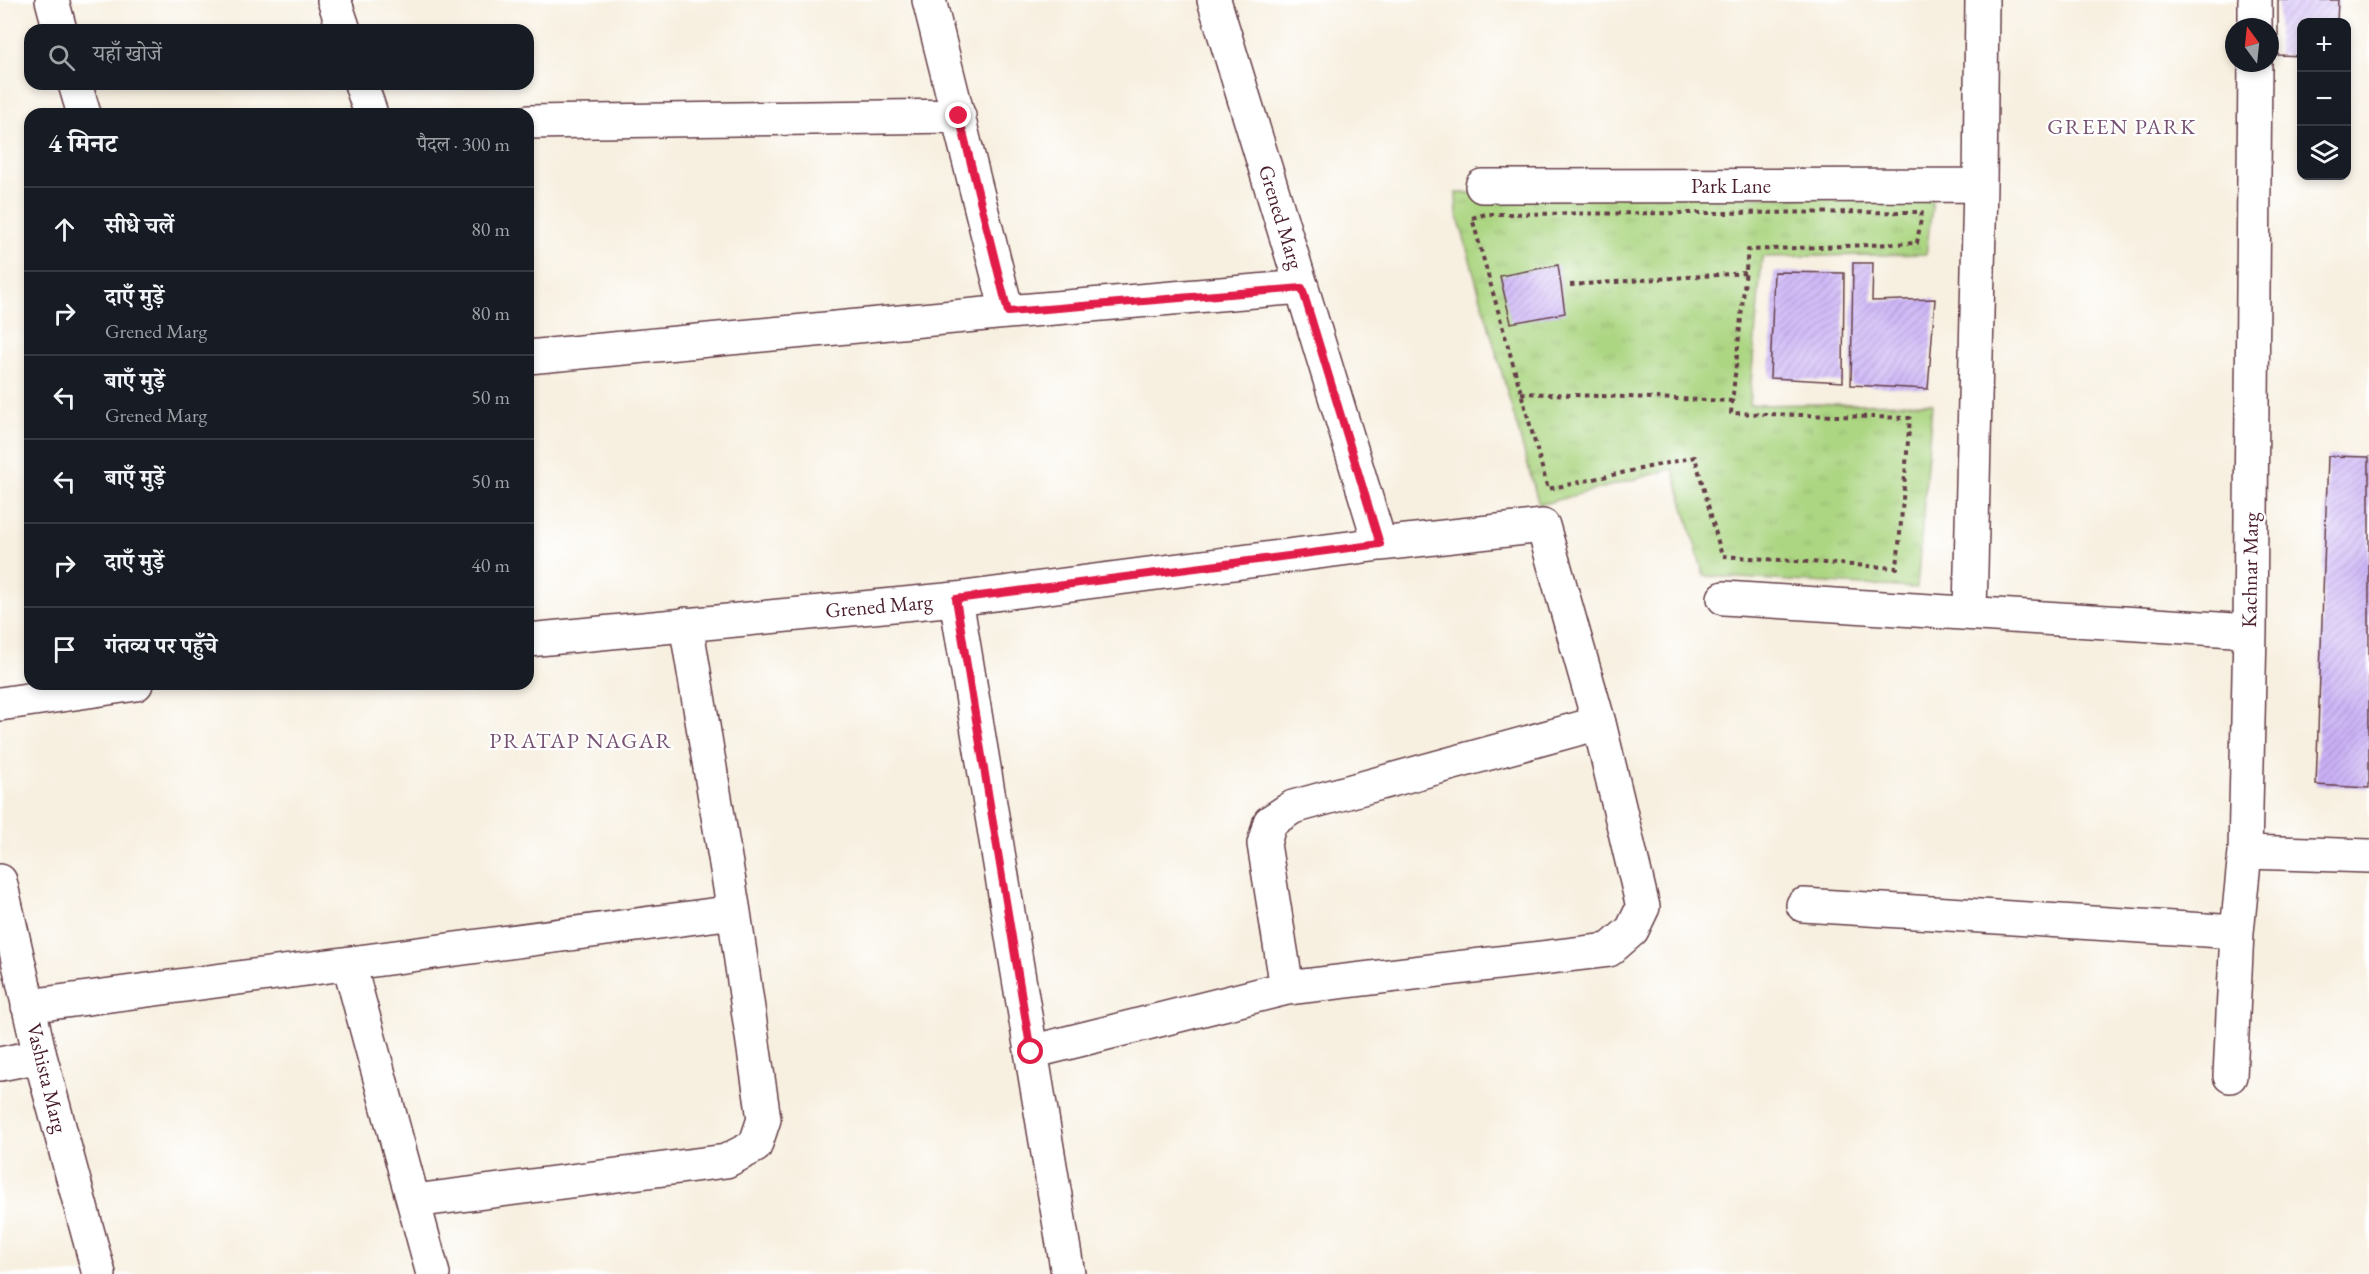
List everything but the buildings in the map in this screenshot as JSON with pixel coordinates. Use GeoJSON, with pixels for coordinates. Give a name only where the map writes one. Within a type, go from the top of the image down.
{"type":"FeatureCollection","features":[{"type":"Feature","properties":{"kind":"street"},"geometry":{"type":"LineString","coordinates":[[52,0],[58,24]]}},
{"type":"Feature","properties":{"kind":"street"},"geometry":{"type":"LineString","coordinates":[[334,0],[342,24]]}},
{"type":"Feature","properties":{"kind":"street"},"geometry":{"type":"LineString","coordinates":[[929,0],[1008,312]]}},
{"type":"Feature","properties":{"kind":"street","name":"Grened Marg"},"geometry":{"type":"LineString","coordinates":[[534,632],[686,624],[956,599],[1380,544],[1214,0]]}},
{"type":"Feature","properties":{"kind":"street"},"geometry":{"type":"LineString","coordinates":[[1970,612],[1982,0]]}},
{"type":"Feature","properties":{"kind":"street"},"geometry":{"type":"LineString","coordinates":[[2255,0],[2255,18]]}},
{"type":"Feature","properties":{"kind":"street","name":"Kachnar Marg"},"geometry":{"type":"LineString","coordinates":[[2229,1076],[2237,932],[2245,852],[2250,631],[2254,72]]}},
{"type":"Feature","properties":{"kind":"street"},"geometry":{"type":"LineString","coordinates":[[77,90],[82,108]]}},
{"type":"Feature","properties":{"kind":"street"},"geometry":{"type":"LineString","coordinates":[[363,90],[369,108]]}},
{"type":"Feature","properties":{"kind":"street"},"geometry":{"type":"LineString","coordinates":[[534,122],[959,116]]}},
{"type":"Feature","properties":{"kind":"street","name":"Park Lane"},"geometry":{"type":"LineString","coordinates":[[1482,186],[1980,184]]}},
{"type":"Feature","properties":{"kind":"street"},"geometry":{"type":"LineString","coordinates":[[534,356],[1008,312],[1302,288]]}},
{"type":"Feature","properties":{"kind":"street"},"geometry":{"type":"LineString","coordinates":[[1031,1052],[1287,987],[1609,950],[1632,930],[1643,907],[1599,723],[1543,526],[1380,544]]}},
{"type":"Feature","properties":{"kind":"street"},"geometry":{"type":"LineString","coordinates":[[1724,598],[2250,631]]}},
{"type":"Feature","properties":{"kind":"street"},"geometry":{"type":"LineString","coordinates":[[956,599],[1068,1274]]}},
{"type":"Feature","properties":{"kind":"street"},"geometry":{"type":"LineString","coordinates":[[414,1201],[726,1161],[754,1146],[764,1119],[734,912],[686,624]]}},
{"type":"Feature","properties":{"kind":"street"},"geometry":{"type":"LineString","coordinates":[[0,704],[95,690]]}},
{"type":"Feature","properties":{"kind":"street"},"geometry":{"type":"LineString","coordinates":[[1287,987],[1264,844],[1270,822],[1293,807],[1599,723]]}},
{"type":"Feature","properties":{"kind":"street"},"geometry":{"type":"LineString","coordinates":[[2245,852],[2369,856]]}},
{"type":"Feature","properties":{"kind":"street","name":"Vashista Marg"},"geometry":{"type":"LineString","coordinates":[[0,881],[40,1056],[99,1274]]}},
{"type":"Feature","properties":{"kind":"street"},"geometry":{"type":"LineString","coordinates":[[1803,905],[2237,932]]}},
{"type":"Feature","properties":{"kind":"street"},"geometry":{"type":"LineString","coordinates":[[28,1006],[734,912]]}},
{"type":"Feature","properties":{"kind":"street"},"geometry":{"type":"LineString","coordinates":[[349,964],[433,1274]]}},
{"type":"Feature","properties":{"kind":"street"},"geometry":{"type":"LineString","coordinates":[[0,1064],[40,1056]]}},
{"type":"Feature","properties":{"kind":"path"},"geometry":{"type":"LineString","coordinates":[[1922,212],[1917,243],[1748,250],[1731,413],[1910,418],[1897,568],[1722,556],[1695,457],[1548,489],[1521,393],[1472,218],[1486,214],[1922,212]]}},
{"type":"Feature","properties":{"kind":"path"},"geometry":{"type":"LineString","coordinates":[[1570,285],[1746,273]]}},
{"type":"Feature","properties":{"kind":"path"},"geometry":{"type":"LineString","coordinates":[[1521,393],[1732,401]]}},
{"type":"Feature","properties":{"kind":"green space"},"geometry":{"type":"Polygon","coordinates":[[[1456,193],[1933,199],[1926,254],[1762,257],[1749,405],[1932,403],[1917,588],[1704,576],[1673,469],[1539,505],[1457,213],[1456,193]]]}},
{"type":"Feature","properties":{"kind":"district","name":"GREEN PARK"},"geometry":{"type":"Point","coordinates":[2122,126]}},
{"type":"Feature","properties":{"kind":"district","name":"PRATAP NAGAR"},"geometry":{"type":"Point","coordinates":[581,740]}},
{"type":"Feature","properties":{"kind":"route"},"geometry":{"type":"LineString","coordinates":[[959,116],[1008,312],[1302,288],[1380,544],[956,599],[1031,1052]]}}]}
